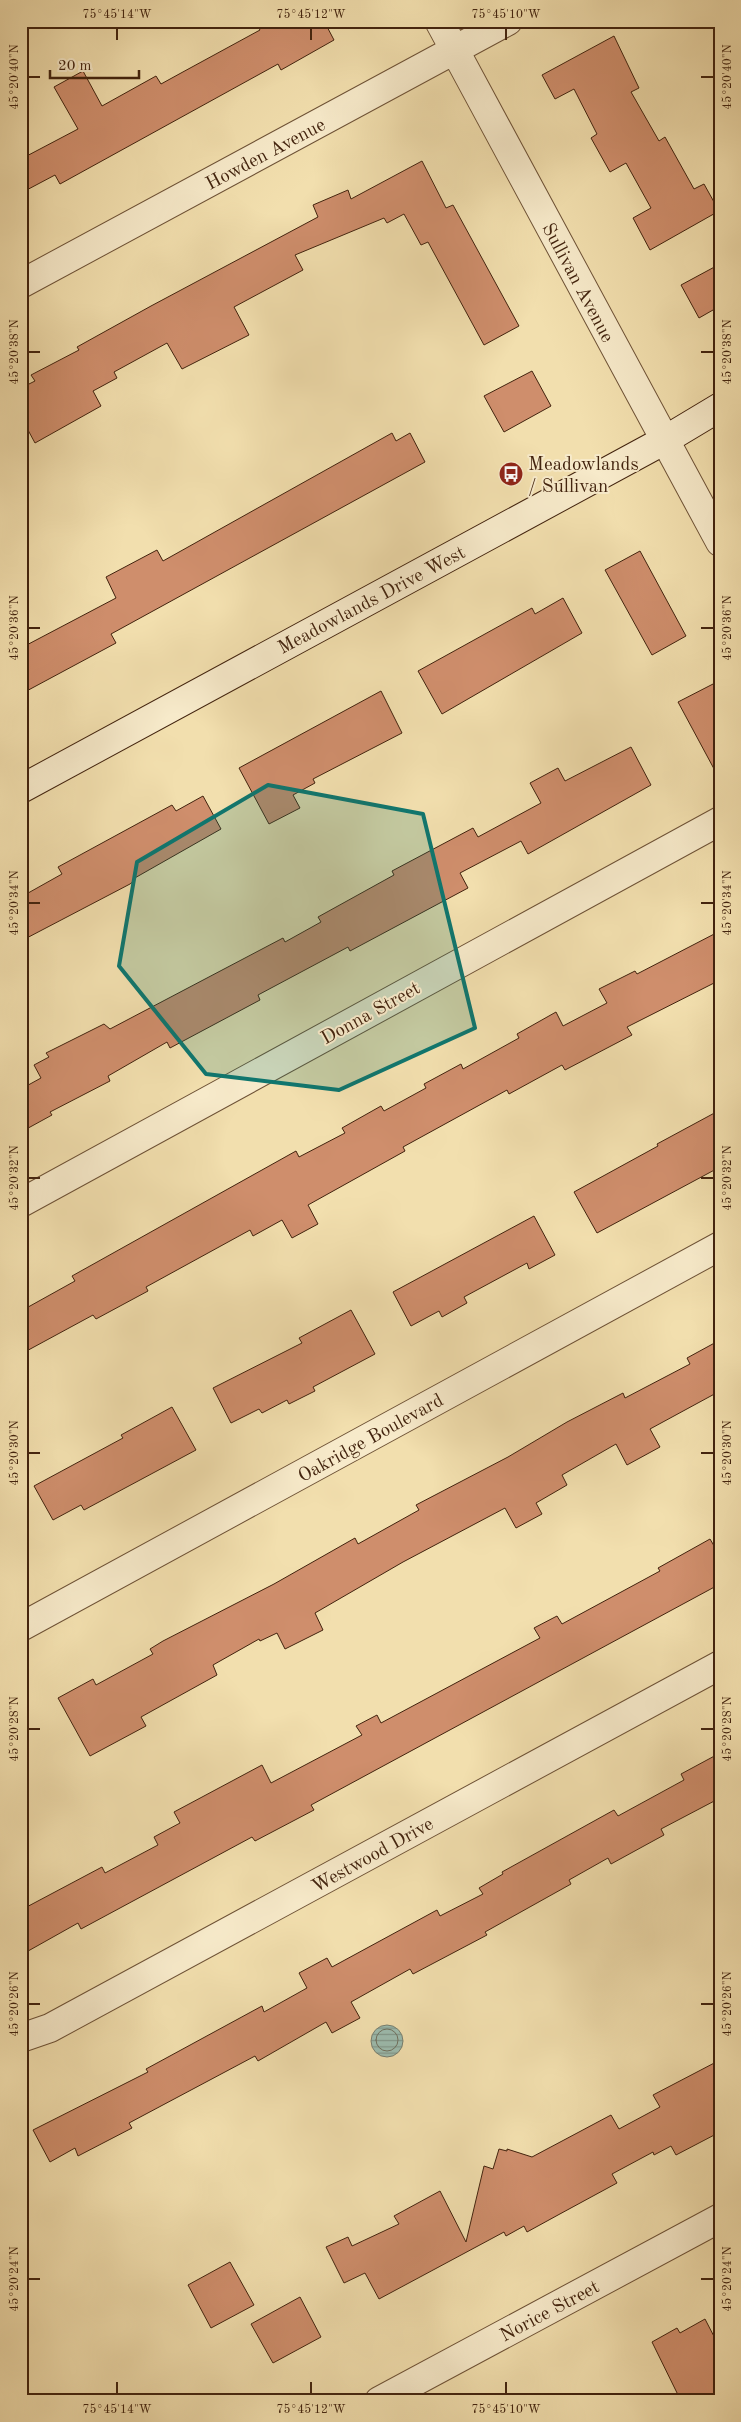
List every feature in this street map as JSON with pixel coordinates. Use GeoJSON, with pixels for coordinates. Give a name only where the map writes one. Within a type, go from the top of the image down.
{"type":"FeatureCollection","features":[{"type":"Feature","properties":{"kind":"street","name":"Sullivan Avenue"},"geometry":{"type":"LineString","coordinates":[[439,21],[720,542]]}},
{"type":"Feature","properties":{"kind":"street","name":"Howden Avenue"},"geometry":{"type":"LineString","coordinates":[[21,284],[508,21]]}},
{"type":"Feature","properties":{"kind":"street","name":"Meadowlands Drive West"},"geometry":{"type":"LineString","coordinates":[[21,789],[665,440],[720,407]]}},
{"type":"Feature","properties":{"kind":"street","name":"Donna Street"},"geometry":{"type":"LineString","coordinates":[[21,1203],[720,821]]}},
{"type":"Feature","properties":{"kind":"street","name":"Oakridge Boulevard"},"geometry":{"type":"LineString","coordinates":[[21,1627],[720,1246]]}},
{"type":"Feature","properties":{"kind":"street","name":"Westwood Drive"},"geometry":{"type":"LineString","coordinates":[[21,2038],[59,2024],[720,1665]]}},
{"type":"Feature","properties":{"kind":"street","name":"Norice Street"},"geometry":{"type":"LineString","coordinates":[[379,2401],[720,2218]]}},
{"type":"Feature","properties":{"kind":"highlighted area"},"geometry":{"type":"Polygon","coordinates":[[[268,785],[423,814],[475,1028],[339,1090],[206,1074],[119,966],[137,862],[268,785]]]}},
{"type":"Feature","properties":{"kind":"water"},"geometry":{"type":"Polygon","coordinates":[[[387,2025],[399,2029],[403,2041],[399,2053],[387,2057],[375,2053],[371,2041],[375,2029],[387,2025]]]}},
{"type":"Feature","properties":{"kind":"building"},"geometry":{"type":"Polygon","coordinates":[[[255,21],[324,21],[334,40],[281,70],[278,64],[60,184],[55,175],[21,193],[21,159],[78,129],[54,87],[83,71],[102,106],[156,76],[161,84],[260,30],[255,21]]]}},
{"type":"Feature","properties":{"kind":"building"},"geometry":{"type":"Polygon","coordinates":[[[614,36],[639,88],[631,92],[659,141],[665,137],[694,189],[704,184],[719,211],[650,250],[633,218],[651,208],[626,163],[610,172],[591,138],[597,134],[574,89],[555,99],[542,75],[614,36]]]}},
{"type":"Feature","properties":{"kind":"building"},"geometry":{"type":"Polygon","coordinates":[[[422,161],[446,208],[453,205],[519,326],[484,345],[428,242],[421,245],[404,214],[387,223],[384,218],[295,255],[303,270],[234,307],[249,335],[182,369],[167,343],[114,372],[117,378],[93,391],[101,406],[35,443],[21,417],[21,388],[35,381],[31,375],[79,350],[77,347],[151,306],[318,217],[313,205],[348,190],[351,199],[422,161]]]}},
{"type":"Feature","properties":{"kind":"building"},"geometry":{"type":"Polygon","coordinates":[[[720,264],[720,306],[699,318],[681,285],[720,264]]]}},
{"type":"Feature","properties":{"kind":"building"},"geometry":{"type":"Polygon","coordinates":[[[532,371],[551,406],[504,432],[484,396],[532,371]]]}},
{"type":"Feature","properties":{"kind":"building"},"geometry":{"type":"Polygon","coordinates":[[[392,433],[396,441],[410,433],[425,462],[111,634],[116,643],[21,694],[21,648],[116,598],[106,577],[157,550],[163,561],[392,433]]]}},
{"type":"Feature","properties":{"kind":"building"},"geometry":{"type":"Polygon","coordinates":[[[640,551],[686,636],[652,655],[605,570],[640,551]]]}},
{"type":"Feature","properties":{"kind":"building"},"geometry":{"type":"Polygon","coordinates":[[[563,598],[582,633],[442,714],[418,671],[532,608],[535,614],[563,598]]]}},
{"type":"Feature","properties":{"kind":"building"},"geometry":{"type":"Polygon","coordinates":[[[713,684],[720,696],[720,780],[678,702],[713,684]]]}},
{"type":"Feature","properties":{"kind":"building"},"geometry":{"type":"Polygon","coordinates":[[[381,691],[402,733],[313,779],[315,783],[293,795],[300,808],[269,824],[239,768],[381,691]]]}},
{"type":"Feature","properties":{"kind":"building"},"geometry":{"type":"Polygon","coordinates":[[[631,747],[651,785],[528,854],[521,841],[460,873],[468,888],[350,951],[348,947],[258,995],[260,1000],[170,1048],[167,1042],[108,1076],[110,1081],[50,1112],[52,1115],[21,1132],[21,1089],[41,1078],[34,1065],[49,1057],[46,1053],[104,1024],[110,1029],[283,938],[285,942],[321,922],[318,917],[394,875],[392,871],[473,828],[478,837],[541,803],[530,783],[558,768],[565,781],[631,747]]]}},
{"type":"Feature","properties":{"kind":"building"},"geometry":{"type":"Polygon","coordinates":[[[203,796],[221,829],[133,879],[134,881],[130,884],[21,941],[21,897],[62,874],[58,867],[172,805],[176,811],[203,796]]]}},
{"type":"Feature","properties":{"kind":"building"},"geometry":{"type":"Polygon","coordinates":[[[720,931],[720,980],[627,1027],[632,1035],[565,1070],[562,1065],[509,1094],[507,1090],[403,1147],[405,1151],[308,1205],[318,1224],[292,1238],[282,1220],[253,1236],[250,1230],[146,1287],[148,1291],[96,1319],[93,1315],[21,1354],[21,1311],[75,1281],[72,1276],[296,1151],[299,1157],[345,1133],[342,1128],[381,1106],[384,1111],[426,1088],[424,1084],[461,1064],[463,1069],[519,1038],[517,1034],[556,1012],[563,1026],[607,1003],[599,989],[635,971],[637,974],[720,931]]]}},
{"type":"Feature","properties":{"kind":"building"},"geometry":{"type":"Polygon","coordinates":[[[720,1110],[720,1167],[597,1233],[574,1192],[720,1110]]]}},
{"type":"Feature","properties":{"kind":"building"},"geometry":{"type":"Polygon","coordinates":[[[534,1216],[555,1255],[529,1269],[527,1263],[464,1297],[467,1303],[442,1317],[439,1311],[411,1326],[393,1292],[534,1216]]]}},
{"type":"Feature","properties":{"kind":"building"},"geometry":{"type":"Polygon","coordinates":[[[351,1310],[375,1354],[313,1387],[315,1391],[289,1404],[287,1400],[262,1413],[259,1409],[231,1423],[213,1388],[302,1343],[299,1338],[351,1310]]]}},
{"type":"Feature","properties":{"kind":"building"},"geometry":{"type":"Polygon","coordinates":[[[720,1340],[720,1391],[650,1429],[660,1447],[627,1465],[616,1444],[562,1475],[567,1485],[536,1503],[542,1514],[516,1528],[505,1508],[403,1562],[315,1613],[323,1630],[285,1649],[277,1633],[260,1641],[259,1639],[213,1665],[217,1675],[141,1717],[146,1726],[90,1756],[58,1698],[93,1679],[96,1685],[153,1654],[150,1649],[163,1641],[274,1584],[355,1538],[358,1544],[419,1510],[416,1505],[508,1457],[567,1422],[623,1393],[625,1398],[690,1364],[687,1358],[720,1340]]]}},
{"type":"Feature","properties":{"kind":"building"},"geometry":{"type":"Polygon","coordinates":[[[172,1407],[196,1450],[84,1510],[81,1505],[53,1520],[34,1486],[123,1438],[121,1435],[172,1407]]]}},
{"type":"Feature","properties":{"kind":"building"},"geometry":{"type":"Polygon","coordinates":[[[710,1539],[720,1556],[720,1584],[311,1805],[314,1810],[255,1841],[252,1837],[81,1929],[78,1923],[21,1955],[21,1910],[102,1867],[105,1873],[158,1845],[154,1837],[180,1823],[174,1812],[262,1765],[271,1783],[362,1735],[356,1726],[377,1715],[381,1723],[540,1638],[534,1628],[557,1616],[562,1624],[660,1571],[658,1568],[710,1539]]]}},
{"type":"Feature","properties":{"kind":"building"},"geometry":{"type":"Polygon","coordinates":[[[720,1753],[720,1798],[661,1829],[664,1835],[611,1864],[608,1858],[569,1880],[571,1884],[485,1932],[487,1935],[413,1974],[410,1969],[351,2002],[360,2018],[332,2033],[326,2022],[258,2061],[255,2056],[129,2123],[132,2128],[78,2156],[75,2148],[50,2162],[33,2130],[148,2072],[146,2069],[262,2006],[264,2012],[307,1988],[299,1973],[327,1958],[332,1967],[437,1910],[440,1916],[483,1894],[479,1888],[503,1874],[502,1872],[614,1810],[618,1816],[684,1780],[681,1774],[720,1753]]]}},
{"type":"Feature","properties":{"kind":"building"},"geometry":{"type":"Polygon","coordinates":[[[720,2060],[720,2132],[676,2155],[671,2146],[654,2155],[653,2152],[612,2174],[617,2183],[527,2232],[524,2226],[506,2236],[504,2232],[379,2299],[365,2273],[344,2283],[326,2247],[348,2237],[352,2246],[399,2224],[394,2216],[440,2191],[466,2242],[484,2166],[493,2169],[499,2149],[507,2151],[507,2149],[532,2157],[611,2115],[619,2129],[660,2107],[653,2095],[720,2060]]]}},
{"type":"Feature","properties":{"kind":"building"},"geometry":{"type":"Polygon","coordinates":[[[230,2262],[254,2305],[211,2328],[188,2285],[230,2262]]]}},
{"type":"Feature","properties":{"kind":"building"},"geometry":{"type":"Polygon","coordinates":[[[300,2297],[321,2337],[273,2363],[251,2324],[300,2297]]]}},
{"type":"Feature","properties":{"kind":"building"},"geometry":{"type":"Polygon","coordinates":[[[705,2319],[720,2348],[720,2396],[711,2401],[681,2401],[652,2342],[677,2328],[680,2333],[705,2319]]]}},
{"type":"Feature","properties":{"kind":"place","name":"Meadowlands / Sullivan"},"geometry":{"type":"Point","coordinates":[511,474]}}]}
